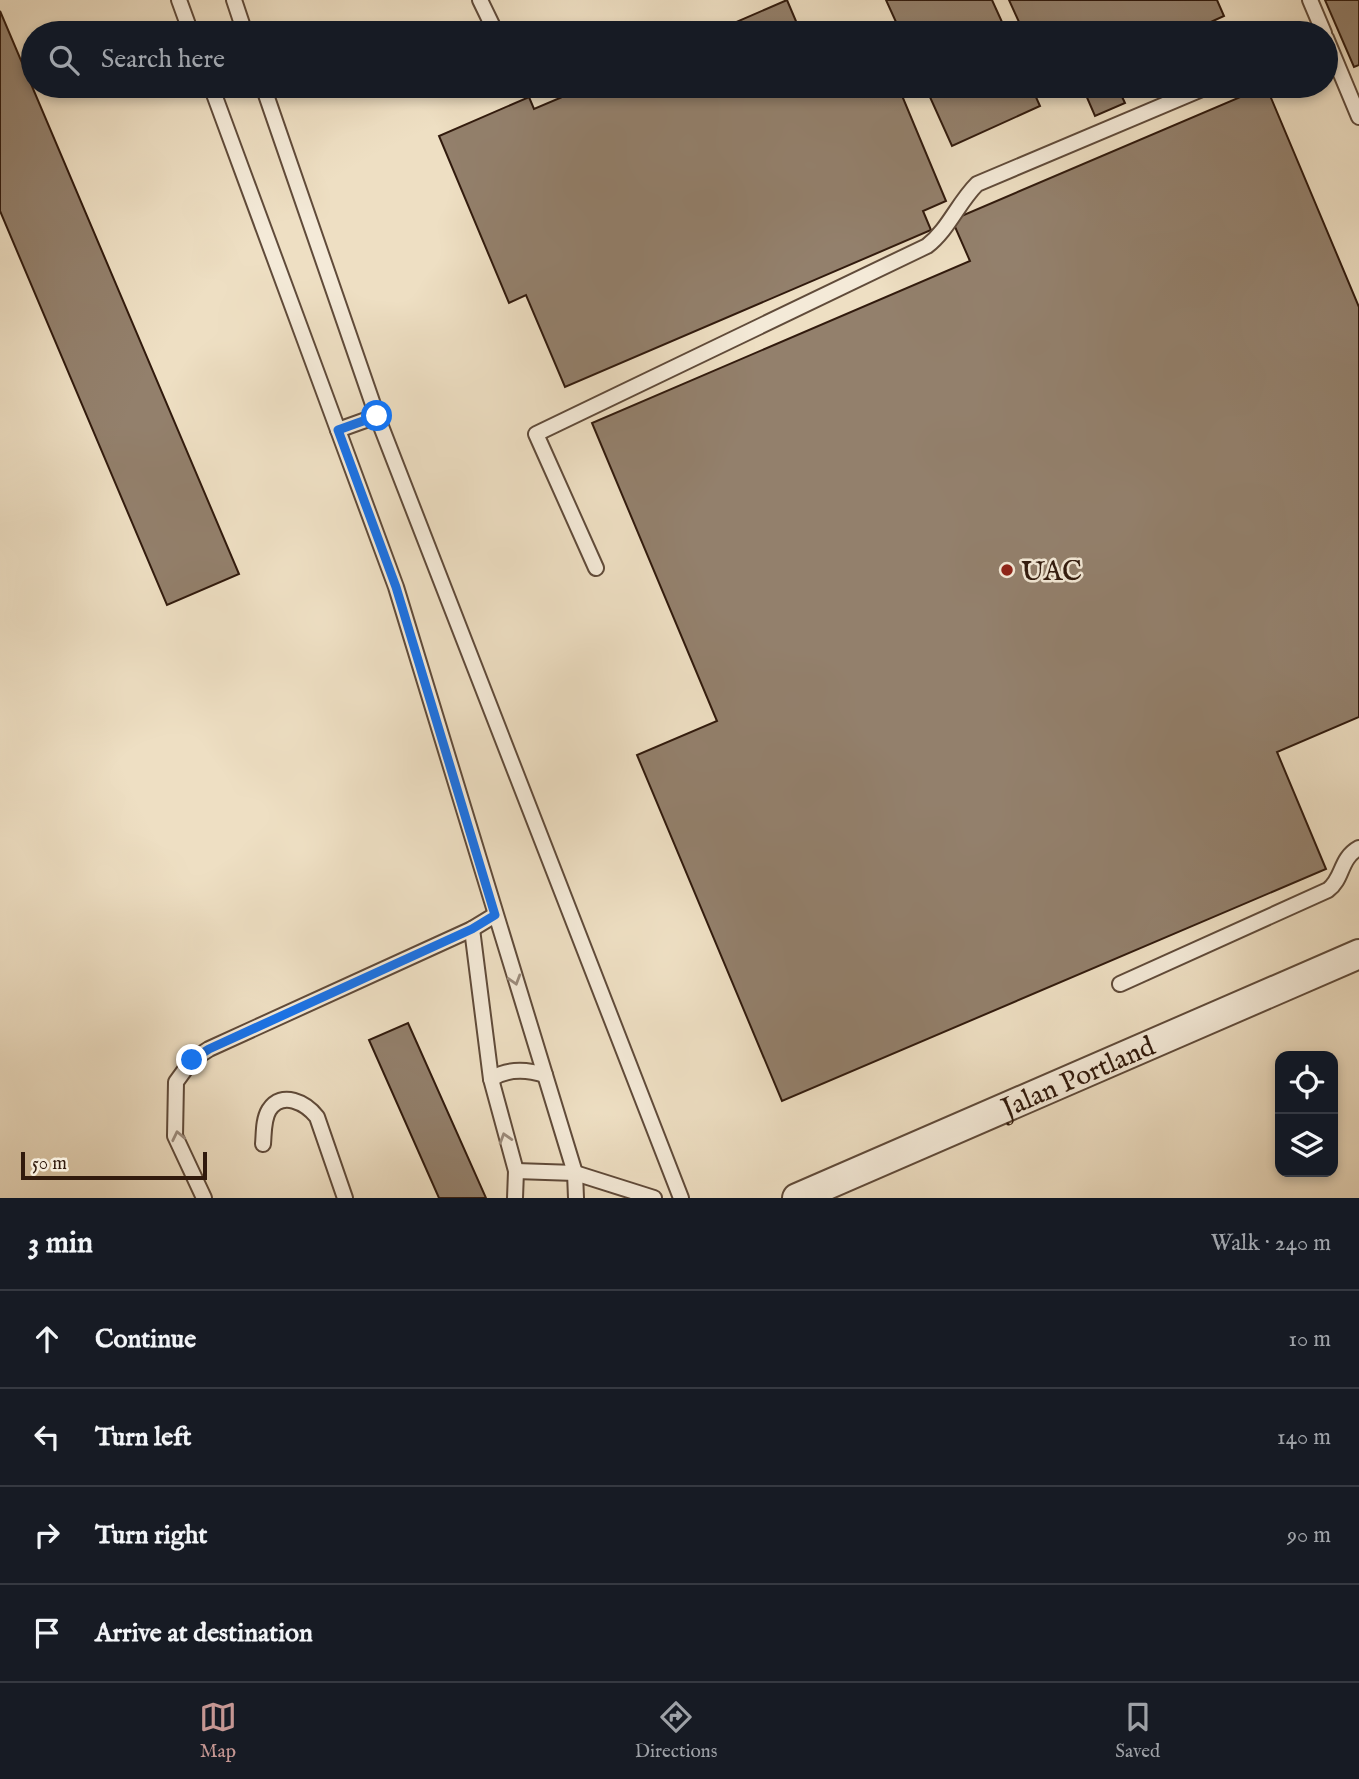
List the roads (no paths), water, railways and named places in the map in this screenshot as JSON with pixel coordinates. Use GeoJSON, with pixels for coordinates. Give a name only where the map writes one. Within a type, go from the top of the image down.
{"type":"FeatureCollection","features":[{"type":"Feature","properties":{"kind":"street","name":"Jalan Portland"},"geometry":{"type":"LineString","coordinates":[[797,1198],[1359,954]]}},
{"type":"Feature","properties":{"kind":"lane"},"geometry":{"type":"LineString","coordinates":[[179,0],[187,21]]}},
{"type":"Feature","properties":{"kind":"lane"},"geometry":{"type":"LineString","coordinates":[[234,0],[241,21]]}},
{"type":"Feature","properties":{"kind":"lane"},"geometry":{"type":"LineString","coordinates":[[480,0],[490,21]]}},
{"type":"Feature","properties":{"kind":"lane"},"geometry":{"type":"LineString","coordinates":[[1310,0],[1319,21]]}},
{"type":"Feature","properties":{"kind":"lane"},"geometry":{"type":"LineString","coordinates":[[1338,76],[1359,117]]}},
{"type":"Feature","properties":{"kind":"lane"},"geometry":{"type":"LineString","coordinates":[[215,98],[396,587],[575,1173],[576,1198]]}},
{"type":"Feature","properties":{"kind":"lane"},"geometry":{"type":"LineString","coordinates":[[267,98],[377,416],[681,1198]]}},
{"type":"Feature","properties":{"kind":"lane"},"geometry":{"type":"LineString","coordinates":[[596,568],[536,434],[927,246],[938,237],[964,196],[977,184],[1181,98]]}},
{"type":"Feature","properties":{"kind":"lane"},"geometry":{"type":"LineString","coordinates":[[338,430],[377,416]]}},
{"type":"Feature","properties":{"kind":"lane"},"geometry":{"type":"LineString","coordinates":[[1120,984],[1328,890],[1337,880],[1346,858],[1359,848]]}},
{"type":"Feature","properties":{"kind":"lane"},"geometry":{"type":"LineString","coordinates":[[204,1198],[175,1136],[176,1082],[192,1060],[209,1049],[472,929],[495,915]]}},
{"type":"Feature","properties":{"kind":"lane"},"geometry":{"type":"LineString","coordinates":[[472,929],[491,1079],[516,1171],[515,1198]]}},
{"type":"Feature","properties":{"kind":"lane"},"geometry":{"type":"LineString","coordinates":[[491,1079],[516,1070],[529,1070],[545,1075]]}},
{"type":"Feature","properties":{"kind":"lane"},"geometry":{"type":"LineString","coordinates":[[263,1144],[270,1110],[278,1102],[299,1101],[308,1106],[317,1117],[345,1198]]}},
{"type":"Feature","properties":{"kind":"lane"},"geometry":{"type":"LineString","coordinates":[[516,1171],[575,1173],[654,1198]]}},
{"type":"Feature","properties":{"kind":"place","name":"UAC"},"geometry":{"type":"Point","coordinates":[1007,570]}}]}
